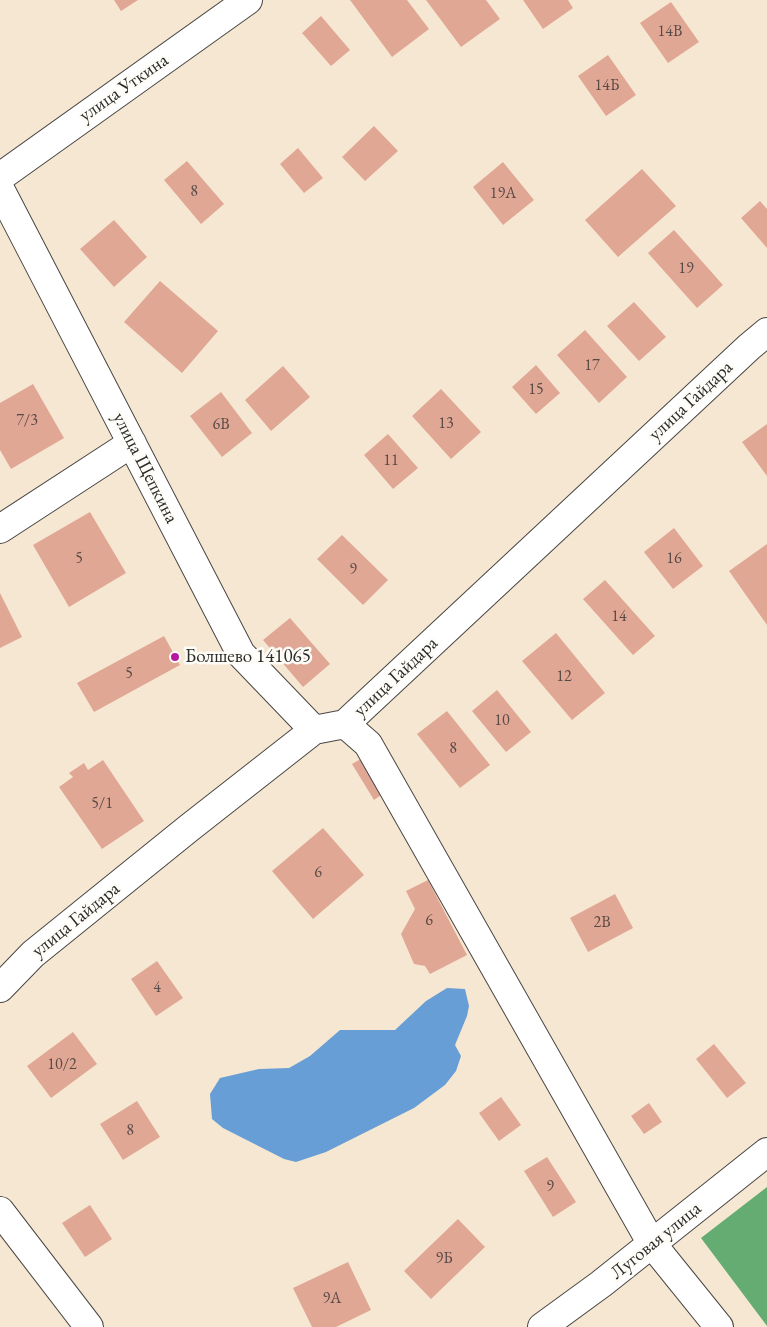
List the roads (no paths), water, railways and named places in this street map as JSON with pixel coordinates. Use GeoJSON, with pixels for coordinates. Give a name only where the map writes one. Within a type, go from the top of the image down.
{"type":"FeatureCollection","features":[{"type":"Feature","properties":{"kind":"street","name":"улица Уткина"},"geometry":{"type":"LineString","coordinates":[[0,176],[248,0]]}},
{"type":"Feature","properties":{"kind":"street","name":"улица Щепкина"},"geometry":{"type":"LineString","coordinates":[[0,189],[241,654],[314,730]]}},
{"type":"Feature","properties":{"kind":"street","name":"улица Гайдара"},"geometry":{"type":"LineString","coordinates":[[0,988],[33,954],[314,730],[345,724],[767,332]]}},
{"type":"Feature","properties":{"kind":"street"},"geometry":{"type":"LineString","coordinates":[[0,529],[132,443]]}},
{"type":"Feature","properties":{"kind":"street"},"geometry":{"type":"LineString","coordinates":[[345,724],[368,744],[652,1244],[719,1327]]}},
{"type":"Feature","properties":{"kind":"street","name":"Луговая улица"},"geometry":{"type":"LineString","coordinates":[[542,1327],[601,1284],[767,1152]]}},
{"type":"Feature","properties":{"kind":"street"},"geometry":{"type":"LineString","coordinates":[[0,1211],[89,1327]]}},
{"type":"Feature","properties":{"kind":"water"},"geometry":{"type":"Polygon","coordinates":[[[447,988],[465,989],[469,1006],[455,1045],[461,1056],[456,1071],[445,1085],[414,1108],[326,1152],[296,1162],[284,1159],[223,1128],[212,1119],[210,1094],[220,1078],[259,1069],[289,1068],[310,1056],[340,1030],[395,1030],[426,1001],[447,988]]]}},
{"type":"Feature","properties":{"kind":"place","name":"Болшево 141065"},"geometry":{"type":"Point","coordinates":[175,657]}}]}
